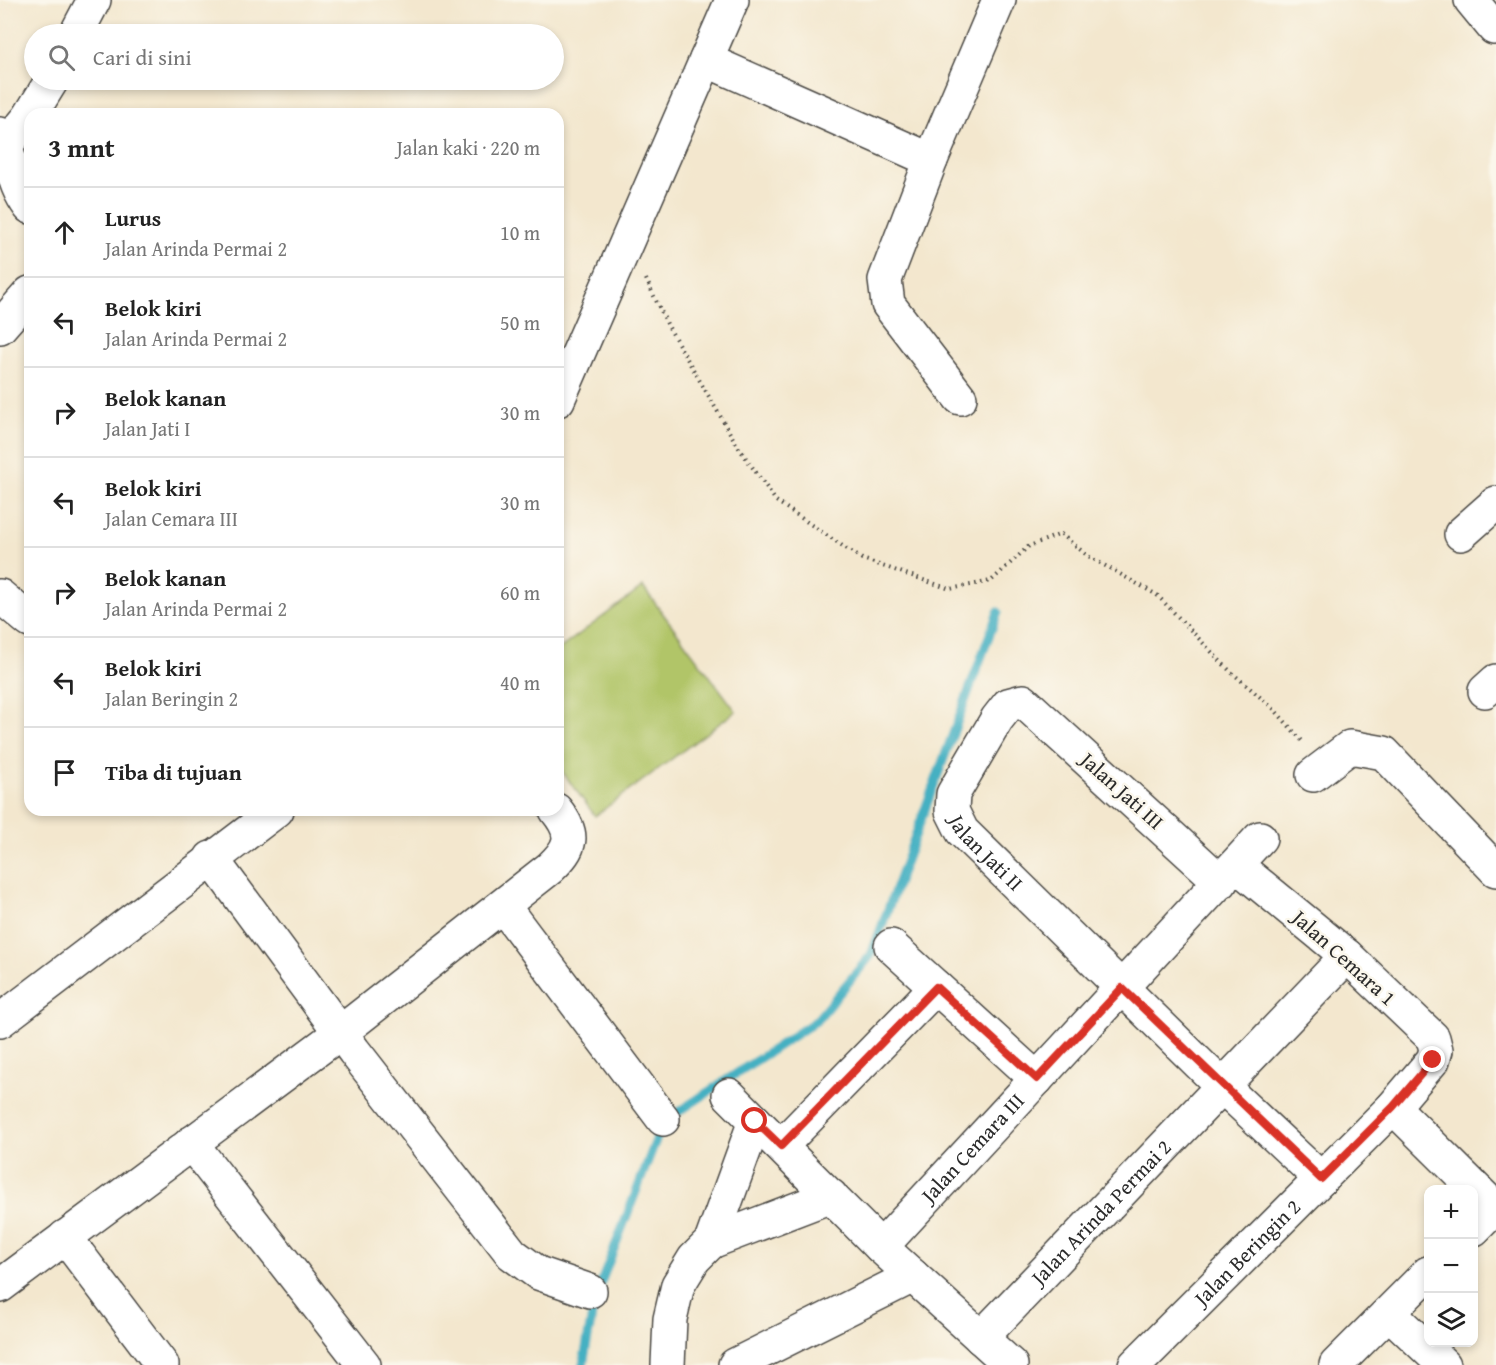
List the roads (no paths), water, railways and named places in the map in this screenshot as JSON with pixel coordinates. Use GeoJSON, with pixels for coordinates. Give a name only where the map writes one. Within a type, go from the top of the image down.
{"type":"FeatureCollection","features":[{"type":"Feature","properties":{"kind":"street"},"geometry":{"type":"LineString","coordinates":[[81,24],[94,0]]}},
{"type":"Feature","properties":{"kind":"street"},"geometry":{"type":"LineString","coordinates":[[564,386],[732,0]]}},
{"type":"Feature","properties":{"kind":"street"},"geometry":{"type":"LineString","coordinates":[[960,398],[888,304],[885,280],[999,0]]}},
{"type":"Feature","properties":{"kind":"street"},"geometry":{"type":"LineString","coordinates":[[1471,0],[1494,28]]}},
{"type":"Feature","properties":{"kind":"street"},"geometry":{"type":"LineString","coordinates":[[706,60],[932,160]]}},
{"type":"Feature","properties":{"kind":"street"},"geometry":{"type":"LineString","coordinates":[[35,108],[46,90]]}},
{"type":"Feature","properties":{"kind":"street"},"geometry":{"type":"LineString","coordinates":[[24,122],[2,144],[12,173],[24,196]]}},
{"type":"Feature","properties":{"kind":"street"},"geometry":{"type":"LineString","coordinates":[[0,327],[24,300]]}},
{"type":"Feature","properties":{"kind":"street"},"geometry":{"type":"LineString","coordinates":[[1461,534],[1496,503]]}},
{"type":"Feature","properties":{"kind":"street"},"geometry":{"type":"LineString","coordinates":[[0,596],[24,616]]}},
{"type":"Feature","properties":{"kind":"street","name":"Jalan Jati III"},"geometry":{"type":"LineString","coordinates":[[1023,701],[1228,873]]}},
{"type":"Feature","properties":{"kind":"street","name":"Jalan Jati II"},"geometry":{"type":"LineString","coordinates":[[1023,701],[1008,705],[997,719],[953,794],[952,811],[962,831],[1122,988]]}},
{"type":"Feature","properties":{"kind":"street"},"geometry":{"type":"LineString","coordinates":[[1319,771],[1350,747],[1384,753],[1496,870]]}},
{"type":"Feature","properties":{"kind":"street"},"geometry":{"type":"LineString","coordinates":[[0,1021],[211,858],[260,816]]}},
{"type":"Feature","properties":{"kind":"street"},"geometry":{"type":"LineString","coordinates":[[0,1286],[341,1032],[503,906],[567,851],[570,835],[559,816]]}},
{"type":"Feature","properties":{"kind":"street","name":"Jalan Cemara III"},"geometry":{"type":"LineString","coordinates":[[881,1247],[1260,838]]}},
{"type":"Feature","properties":{"kind":"street"},"geometry":{"type":"LineString","coordinates":[[211,858],[512,1254],[538,1273],[590,1291]]}},
{"type":"Feature","properties":{"kind":"street","name":"Jalan Cemara 1"},"geometry":{"type":"LineString","coordinates":[[1228,873],[1347,956],[1433,1038],[1436,1050],[1433,1060]]}},
{"type":"Feature","properties":{"kind":"street"},"geometry":{"type":"LineString","coordinates":[[503,906],[663,1119]]}},
{"type":"Feature","properties":{"kind":"street"},"geometry":{"type":"LineString","coordinates":[[891,945],[1037,1079]]}},
{"type":"Feature","properties":{"kind":"street","name":"Jalan Arinda Permai 2"},"geometry":{"type":"LineString","coordinates":[[981,1338],[1347,956]]}},
{"type":"Feature","properties":{"kind":"street"},"geometry":{"type":"LineString","coordinates":[[781,1146],[936,987]]}},
{"type":"Feature","properties":{"kind":"street"},"geometry":{"type":"LineString","coordinates":[[1122,988],[1321,1179]]}},
{"type":"Feature","properties":{"kind":"street","name":"Jalan Beringin 2"},"geometry":{"type":"LineString","coordinates":[[1135,1365],[1393,1107],[1433,1060]]}},
{"type":"Feature","properties":{"kind":"street"},"geometry":{"type":"LineString","coordinates":[[729,1095],[881,1247],[1011,1365]]}},
{"type":"Feature","properties":{"kind":"street"},"geometry":{"type":"LineString","coordinates":[[1393,1107],[1488,1215]]}},
{"type":"Feature","properties":{"kind":"street"},"geometry":{"type":"LineString","coordinates":[[711,1242],[755,1121]]}},
{"type":"Feature","properties":{"kind":"street"},"geometry":{"type":"LineString","coordinates":[[191,1143],[364,1365]]}},
{"type":"Feature","properties":{"kind":"street"},"geometry":{"type":"LineString","coordinates":[[668,1365],[670,1319],[678,1286],[694,1259],[711,1242],[831,1196]]}},
{"type":"Feature","properties":{"kind":"street"},"geometry":{"type":"LineString","coordinates":[[65,1237],[162,1365]]}},
{"type":"Feature","properties":{"kind":"street"},"geometry":{"type":"LineString","coordinates":[[735,1365],[913,1276]]}},
{"type":"Feature","properties":{"kind":"street"},"geometry":{"type":"LineString","coordinates":[[1336,1365],[1424,1277]]}},
{"type":"Feature","properties":{"kind":"street"},"geometry":{"type":"LineString","coordinates":[[1389,1313],[1444,1365]]}},
{"type":"Feature","properties":{"kind":"waterway"},"geometry":{"type":"LineString","coordinates":[[583,1365],[595,1298],[663,1122],[816,1021],[871,955],[998,612]]}}]}
